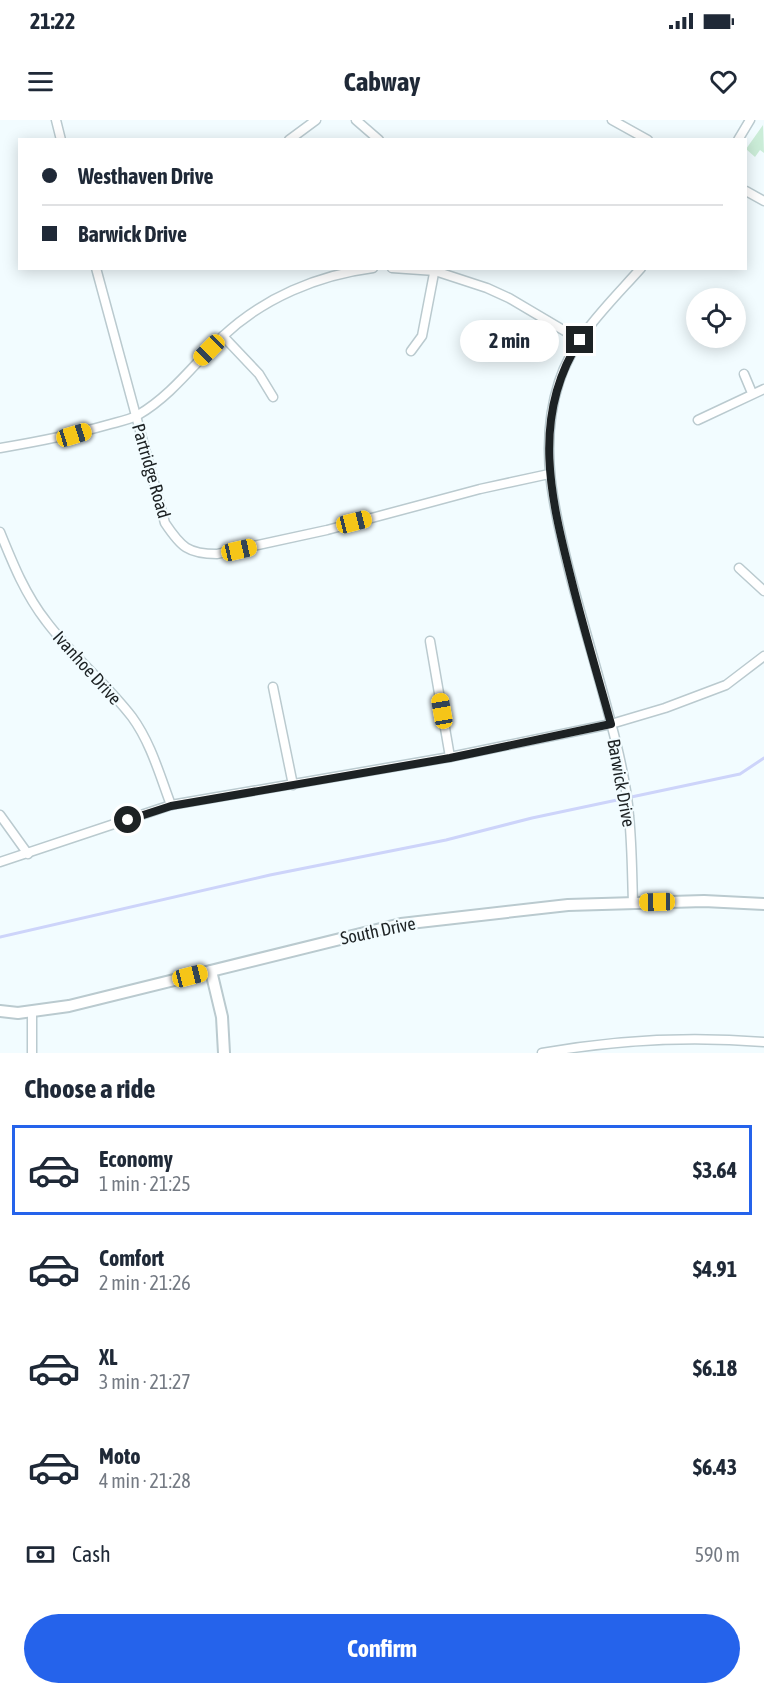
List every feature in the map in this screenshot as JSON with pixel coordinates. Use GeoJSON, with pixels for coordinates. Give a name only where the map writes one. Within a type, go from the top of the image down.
{"type":"FeatureCollection","features":[{"type":"Feature","properties":{"kind":"street"},"geometry":{"type":"LineString","coordinates":[[56,120],[60,138]]}},
{"type":"Feature","properties":{"kind":"street"},"geometry":{"type":"LineString","coordinates":[[292,138],[316,120]]}},
{"type":"Feature","properties":{"kind":"street"},"geometry":{"type":"LineString","coordinates":[[356,120],[377,138]]}},
{"type":"Feature","properties":{"kind":"street"},"geometry":{"type":"LineString","coordinates":[[612,120],[644,138]]}},
{"type":"Feature","properties":{"kind":"street"},"geometry":{"type":"LineString","coordinates":[[739,138],[750,120]]}},
{"type":"Feature","properties":{"kind":"street"},"geometry":{"type":"LineString","coordinates":[[747,192],[764,201]]}},
{"type":"Feature","properties":{"kind":"street","name":"Partridge Road"},"geometry":{"type":"LineString","coordinates":[[97,270],[165,523],[186,549],[201,554],[217,555],[549,474]]}},
{"type":"Feature","properties":{"kind":"street"},"geometry":{"type":"LineString","coordinates":[[0,448],[74,435],[136,416],[167,392],[223,336],[246,317],[301,286],[333,275],[362,270]]}},
{"type":"Feature","properties":{"kind":"street"},"geometry":{"type":"LineString","coordinates":[[411,351],[422,336],[435,270],[509,298],[580,340]]}},
{"type":"Feature","properties":{"kind":"street","name":"Barwick Drive"},"geometry":{"type":"LineString","coordinates":[[633,903],[629,816],[624,781],[555,512],[549,474],[550,415],[568,359],[580,340],[639,270]]}},
{"type":"Feature","properties":{"kind":"street"},"geometry":{"type":"LineString","coordinates":[[223,336],[259,374],[273,397]]}},
{"type":"Feature","properties":{"kind":"street"},"geometry":{"type":"LineString","coordinates":[[744,374],[752,393]]}},
{"type":"Feature","properties":{"kind":"street"},"geometry":{"type":"LineString","coordinates":[[698,420],[764,389]]}},
{"type":"Feature","properties":{"kind":"street","name":"Ivanhoe Drive"},"geometry":{"type":"LineString","coordinates":[[0,532],[20,580],[47,623],[132,718],[158,769],[171,806]]}},
{"type":"Feature","properties":{"kind":"street"},"geometry":{"type":"LineString","coordinates":[[739,568],[764,591]]}},
{"type":"Feature","properties":{"kind":"street"},"geometry":{"type":"LineString","coordinates":[[430,641],[450,758]]}},
{"type":"Feature","properties":{"kind":"street"},"geometry":{"type":"LineString","coordinates":[[0,862],[171,806],[450,758],[611,724],[665,708],[726,685],[764,656]]}},
{"type":"Feature","properties":{"kind":"street"},"geometry":{"type":"LineString","coordinates":[[273,687],[292,786]]}},
{"type":"Feature","properties":{"kind":"street"},"geometry":{"type":"LineString","coordinates":[[0,815],[28,854]]}},
{"type":"Feature","properties":{"kind":"street","name":"South Drive"},"geometry":{"type":"LineString","coordinates":[[0,1011],[32,1012],[69,1006],[401,924],[568,905],[704,902],[764,904]]}},
{"type":"Feature","properties":{"kind":"street"},"geometry":{"type":"LineString","coordinates":[[211,971],[222,1017],[224,1053]]}},
{"type":"Feature","properties":{"kind":"street"},"geometry":{"type":"LineString","coordinates":[[32,1012],[32,1053]]}},
{"type":"Feature","properties":{"kind":"street"},"geometry":{"type":"LineString","coordinates":[[542,1053],[567,1048],[636,1042],[682,1040],[764,1042]]}},
{"type":"Feature","properties":{"kind":"green space"},"geometry":{"type":"Polygon","coordinates":[[[763,125],[764,153],[760,150],[755,157],[747,148],[763,125]]]}},
{"type":"Feature","properties":{"kind":"waterway"},"geometry":{"type":"LineString","coordinates":[[0,937],[270,875],[446,840],[532,818],[740,774],[764,758]]}},
{"type":"Feature","properties":{"kind":"route"},"geometry":{"type":"LineString","coordinates":[[128,820],[171,806],[450,758],[611,724],[585,633],[555,512],[549,474],[550,415],[568,359],[580,340]]}}]}
